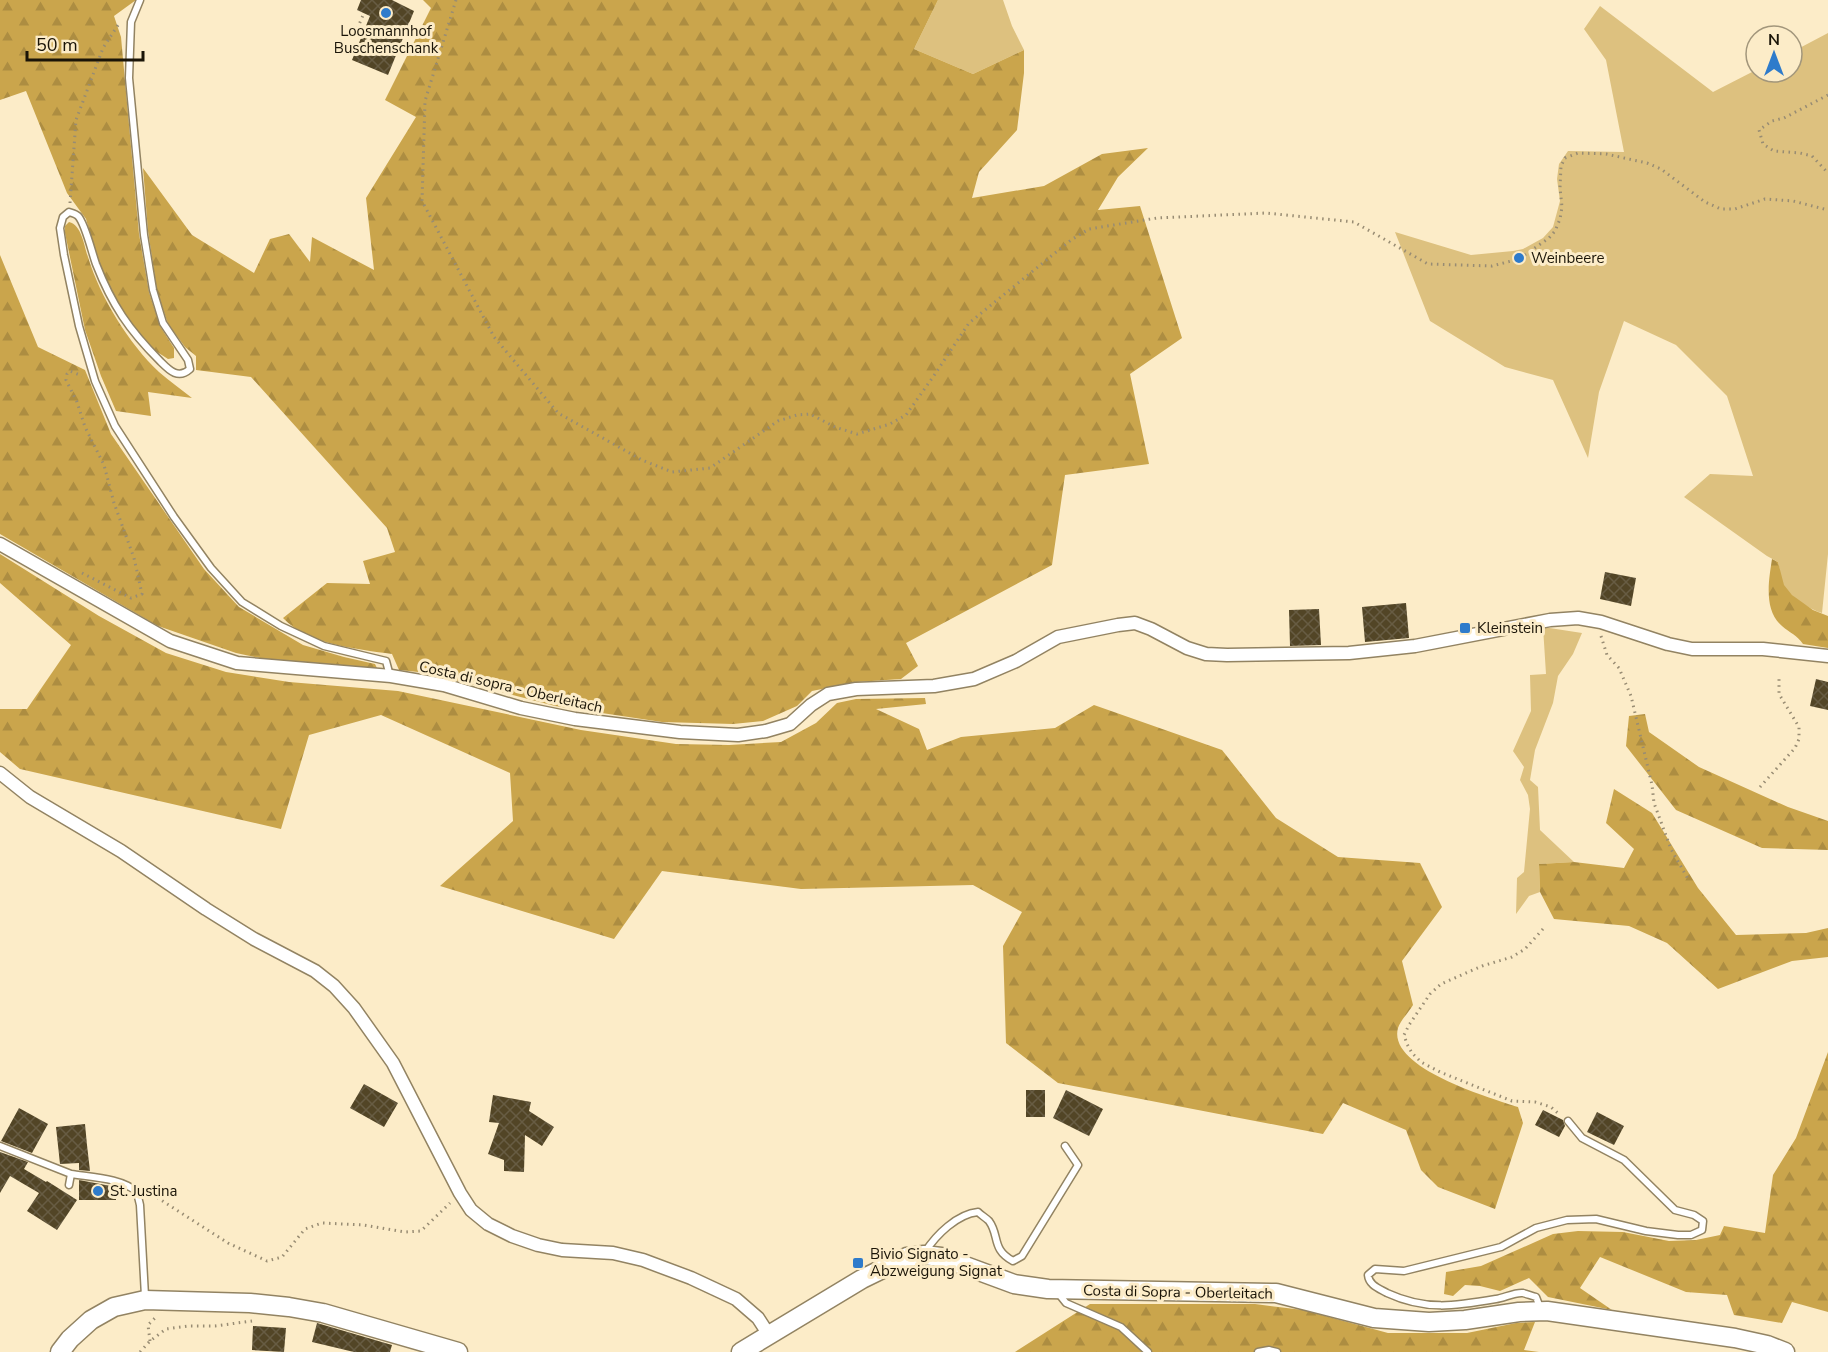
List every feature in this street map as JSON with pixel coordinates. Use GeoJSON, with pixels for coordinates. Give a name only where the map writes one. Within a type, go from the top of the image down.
{"type":"FeatureCollection","features":[{"type":"Feature","properties":{"kind":"main road","name":"Costa di Sopra - Oberleitach"},"geometry":{"type":"LineString","coordinates":[[741,1352],[890,1264],[908,1257],[924,1255],[941,1257],[1014,1284],[1055,1290],[1276,1293],[1374,1318],[1429,1322],[1465,1320],[1541,1310],[1735,1338],[1767,1345],[1785,1352]]}},
{"type":"Feature","properties":{"kind":"main road"},"geometry":{"type":"LineString","coordinates":[[60,1352],[70,1339],[91,1320],[114,1307],[145,1300],[289,1306],[323,1313],[458,1352]]}},
{"type":"Feature","properties":{"kind":"street","name":"Costa di sopra - Oberleitach"},"geometry":{"type":"LineString","coordinates":[[0,544],[170,641],[237,663],[391,676],[444,685],[521,708],[575,719],[680,732],[738,735],[766,731],[790,724],[828,693],[856,689],[934,686],[974,679],[1016,661],[1058,637],[1135,623],[1186,648],[1206,654],[1348,653],[1415,646],[1550,620],[1578,618],[1601,622],[1668,644],[1692,649],[1764,649],[1828,656]]}},
{"type":"Feature","properties":{"kind":"street"},"geometry":{"type":"LineString","coordinates":[[0,773],[30,797],[121,851],[254,939],[315,972],[334,986],[354,1008],[393,1063],[460,1193],[471,1210],[488,1224],[538,1245],[562,1250],[613,1253],[643,1260],[692,1278],[736,1299],[758,1318],[770,1335]]}},
{"type":"Feature","properties":{"kind":"lane"},"geometry":{"type":"LineString","coordinates":[[140,1],[131,22],[129,78],[144,235],[153,290],[163,323],[188,360],[190,369],[185,374],[176,375],[131,330],[115,307],[78,216],[69,212],[63,217],[60,228],[64,255],[79,327],[95,381],[115,426],[168,508],[211,568],[242,602],[281,626],[324,646],[386,661],[391,676]]}},
{"type":"Feature","properties":{"kind":"lane"},"geometry":{"type":"LineString","coordinates":[[1541,1310],[1536,1297],[1521,1293],[1507,1298],[1470,1304],[1432,1306],[1406,1302],[1376,1287],[1369,1280],[1368,1275],[1375,1269],[1404,1271],[1501,1247],[1536,1228],[1567,1220],[1596,1219],[1646,1231],[1678,1235],[1692,1234],[1702,1230],[1703,1221],[1694,1215],[1675,1210],[1624,1160],[1582,1138],[1568,1121]]}},
{"type":"Feature","properties":{"kind":"lane"},"geometry":{"type":"LineString","coordinates":[[0,1146],[71,1174],[111,1180],[127,1185],[137,1192],[140,1205],[145,1300]]}},
{"type":"Feature","properties":{"kind":"lane"},"geometry":{"type":"LineString","coordinates":[[924,1255],[932,1241],[952,1223],[967,1213],[978,1212],[990,1222],[997,1244],[1004,1256],[1014,1261],[1022,1256],[1078,1165],[1065,1146]]}},
{"type":"Feature","properties":{"kind":"lane"},"geometry":{"type":"LineString","coordinates":[[69,1185],[71,1174]]}},
{"type":"Feature","properties":{"kind":"lane"},"geometry":{"type":"LineString","coordinates":[[1055,1290],[1066,1303],[1122,1327],[1148,1352]]}},
{"type":"Feature","properties":{"kind":"lane"},"geometry":{"type":"LineString","coordinates":[[1258,1352],[1269,1350],[1277,1352]]}},
{"type":"Feature","properties":{"kind":"path"},"geometry":{"type":"LineString","coordinates":[[456,0],[425,101],[422,201],[494,337],[558,413],[642,460],[672,472],[710,468],[778,421],[797,414],[810,414],[835,427],[857,434],[890,424],[906,414],[969,323],[1071,240],[1089,229],[1157,218],[1266,213],[1354,222],[1428,264],[1491,266],[1519,259],[1550,238],[1556,231],[1562,207],[1561,166],[1565,158],[1578,153],[1606,154],[1647,163],[1661,169],[1705,202],[1721,209],[1735,209],[1765,199],[1793,201],[1828,210]]}},
{"type":"Feature","properties":{"kind":"path"},"geometry":{"type":"LineString","coordinates":[[69,212],[76,120],[103,48],[123,16],[140,1]]}},
{"type":"Feature","properties":{"kind":"path"},"geometry":{"type":"LineString","coordinates":[[355,34],[364,13]]}},
{"type":"Feature","properties":{"kind":"path"},"geometry":{"type":"LineString","coordinates":[[1828,95],[1784,118],[1772,121],[1759,130],[1763,144],[1774,151],[1812,156],[1828,173]]}},
{"type":"Feature","properties":{"kind":"path"},"geometry":{"type":"LineString","coordinates":[[81,573],[131,598],[142,594],[134,558],[114,503],[104,465],[85,427],[77,402],[66,380],[70,371],[95,381]]}},
{"type":"Feature","properties":{"kind":"path"},"geometry":{"type":"LineString","coordinates":[[1601,622],[1601,640],[1607,655],[1619,669],[1631,696],[1652,785],[1654,803],[1671,849],[1688,879]]}},
{"type":"Feature","properties":{"kind":"path"},"geometry":{"type":"LineString","coordinates":[[1760,787],[1800,740],[1800,727],[1779,694],[1779,679]]}},
{"type":"Feature","properties":{"kind":"path"},"geometry":{"type":"LineString","coordinates":[[1543,929],[1525,948],[1512,957],[1482,966],[1441,984],[1430,994],[1404,1035],[1412,1053],[1421,1062],[1440,1072],[1512,1101],[1535,1102],[1551,1107],[1568,1121]]}},
{"type":"Feature","properties":{"kind":"path"},"geometry":{"type":"LineString","coordinates":[[137,1192],[144,1189],[228,1243],[267,1261],[282,1257],[305,1229],[322,1223],[364,1225],[405,1232],[420,1231],[460,1193]]}},
{"type":"Feature","properties":{"kind":"path"},"geometry":{"type":"LineString","coordinates":[[145,1300],[148,1312],[155,1318],[148,1325],[150,1341]]}},
{"type":"Feature","properties":{"kind":"path"},"geometry":{"type":"LineString","coordinates":[[140,1352],[166,1329],[261,1320]]}},
{"type":"Feature","properties":{"kind":"shaded area"},"geometry":{"type":"Polygon","coordinates":[[[938,0],[1003,0],[1024,50],[973,74],[914,49],[938,0]]]}},
{"type":"Feature","properties":{"kind":"shaded area"},"geometry":{"type":"Polygon","coordinates":[[[1600,6],[1713,92],[1744,76],[1744,84],[1804,84],[1804,46],[1828,33],[1828,554],[1822,613],[1790,594],[1782,583],[1778,562],[1684,497],[1710,474],[1753,476],[1727,396],[1676,345],[1624,321],[1599,392],[1588,458],[1553,380],[1505,367],[1430,321],[1395,232],[1471,255],[1523,249],[1543,238],[1553,227],[1560,201],[1557,179],[1559,164],[1568,151],[1624,152],[1606,60],[1584,29],[1600,6]]]}},
{"type":"Feature","properties":{"kind":"shaded area"},"geometry":{"type":"Polygon","coordinates":[[[1543,627],[1582,633],[1573,654],[1558,676],[1553,703],[1535,750],[1530,780],[1538,787],[1540,830],[1574,862],[1539,864],[1540,892],[1529,896],[1516,914],[1517,878],[1524,872],[1530,809],[1528,795],[1520,780],[1524,767],[1513,751],[1531,711],[1530,675],[1546,674],[1543,627]]]}},
{"type":"Feature","properties":{"kind":"green space"},"geometry":{"type":"Polygon","coordinates":[[[0,0],[136,0],[114,16],[121,37],[139,234],[149,292],[160,326],[174,348],[174,358],[168,359],[154,350],[118,304],[98,262],[86,219],[67,193],[26,91],[0,100],[0,0]]]}},
{"type":"Feature","properties":{"kind":"green space"},"geometry":{"type":"Polygon","coordinates":[[[423,0],[938,0],[914,49],[973,74],[1024,50],[1024,73],[1017,130],[979,172],[972,198],[1044,186],[1102,154],[1148,148],[1118,177],[1098,210],[1140,206],[1182,338],[1130,374],[1149,464],[1065,475],[1052,565],[906,643],[918,666],[901,679],[857,682],[812,691],[797,706],[763,721],[733,724],[662,722],[555,706],[428,673],[399,670],[392,654],[334,644],[293,627],[283,618],[327,583],[370,584],[363,561],[395,552],[387,528],[251,377],[196,370],[196,356],[185,347],[168,324],[157,291],[148,231],[143,168],[192,235],[254,273],[270,239],[289,234],[310,262],[312,237],[374,270],[366,198],[416,117],[385,100],[431,8],[423,0]]]}},
{"type":"Feature","properties":{"kind":"green space"},"geometry":{"type":"Polygon","coordinates":[[[69,222],[80,231],[100,288],[127,334],[159,372],[192,398],[148,392],[151,416],[116,411],[85,330],[65,233],[65,226],[69,222]]]}},
{"type":"Feature","properties":{"kind":"green space"},"geometry":{"type":"Polygon","coordinates":[[[0,255],[38,347],[85,370],[111,434],[204,569],[239,607],[303,645],[375,664],[378,670],[269,660],[236,653],[158,626],[0,534],[0,255]]]}},
{"type":"Feature","properties":{"kind":"green space"},"geometry":{"type":"Polygon","coordinates":[[[0,554],[99,616],[166,653],[226,672],[289,682],[398,691],[581,730],[676,744],[729,745],[781,742],[816,723],[837,703],[856,699],[925,698],[926,704],[876,709],[919,729],[927,750],[961,737],[1055,728],[1094,705],[1222,750],[1276,818],[1338,857],[1420,863],[1442,907],[1402,961],[1413,1005],[1398,1028],[1399,1043],[1408,1056],[1444,1079],[1465,1089],[1518,1107],[1523,1123],[1495,1209],[1438,1187],[1421,1170],[1406,1130],[1343,1103],[1323,1134],[1058,1083],[1006,1043],[1003,946],[1022,912],[973,885],[801,889],[662,871],[614,939],[440,886],[513,821],[510,773],[381,715],[309,735],[281,829],[20,769],[0,752],[0,709],[27,709],[71,645],[0,583],[0,554]]]}},
{"type":"Feature","properties":{"kind":"green space"},"geometry":{"type":"Polygon","coordinates":[[[1772,559],[1778,562],[1784,585],[1792,595],[1813,610],[1828,616],[1828,648],[1803,644],[1776,619],[1772,612],[1769,594],[1772,559]]]}},
{"type":"Feature","properties":{"kind":"green space"},"geometry":{"type":"Polygon","coordinates":[[[1645,714],[1649,732],[1699,767],[1788,807],[1828,821],[1828,850],[1762,848],[1676,810],[1626,746],[1629,716],[1645,714]]]}},
{"type":"Feature","properties":{"kind":"green space"},"geometry":{"type":"Polygon","coordinates":[[[1614,789],[1652,813],[1698,888],[1736,935],[1806,933],[1828,928],[1828,957],[1792,961],[1718,989],[1667,943],[1629,926],[1554,919],[1540,892],[1539,864],[1574,862],[1624,868],[1634,849],[1606,823],[1614,789]]]}},
{"type":"Feature","properties":{"kind":"green space"},"geometry":{"type":"Polygon","coordinates":[[[1828,1052],[1828,1312],[1792,1302],[1782,1323],[1734,1315],[1727,1295],[1686,1292],[1600,1257],[1580,1288],[1612,1310],[1548,1297],[1529,1278],[1500,1291],[1465,1285],[1453,1296],[1444,1294],[1446,1272],[1481,1266],[1553,1234],[1578,1231],[1623,1232],[1669,1241],[1696,1240],[1720,1235],[1724,1226],[1765,1233],[1773,1175],[1796,1138],[1828,1052]]]}},
{"type":"Feature","properties":{"kind":"green space"},"geometry":{"type":"Polygon","coordinates":[[[1090,1304],[1255,1304],[1303,1310],[1388,1333],[1467,1333],[1516,1323],[1535,1322],[1524,1350],[1539,1352],[1015,1352],[1090,1304]]]}},
{"type":"Feature","properties":{"kind":"building"},"geometry":{"type":"Polygon","coordinates":[[[361,0],[392,0],[414,11],[388,75],[352,60],[370,16],[357,10],[361,0]]]}},
{"type":"Feature","properties":{"kind":"building"},"geometry":{"type":"Polygon","coordinates":[[[1605,572],[1636,578],[1631,606],[1600,599],[1605,572]]]}},
{"type":"Feature","properties":{"kind":"building"},"geometry":{"type":"Polygon","coordinates":[[[1406,603],[1409,638],[1365,642],[1362,607],[1406,603]]]}},
{"type":"Feature","properties":{"kind":"building"},"geometry":{"type":"Polygon","coordinates":[[[1319,609],[1321,645],[1290,646],[1289,610],[1319,609]]]}},
{"type":"Feature","properties":{"kind":"building"},"geometry":{"type":"Polygon","coordinates":[[[1816,679],[1828,682],[1828,710],[1810,706],[1816,679]]]}},
{"type":"Feature","properties":{"kind":"building"},"geometry":{"type":"Polygon","coordinates":[[[364,1084],[398,1103],[384,1127],[350,1108],[364,1084]]]}},
{"type":"Feature","properties":{"kind":"building"},"geometry":{"type":"Polygon","coordinates":[[[1026,1090],[1045,1090],[1045,1117],[1026,1117],[1026,1090]]]}},
{"type":"Feature","properties":{"kind":"building"},"geometry":{"type":"Polygon","coordinates":[[[1066,1090],[1103,1109],[1089,1136],[1053,1118],[1066,1090]]]}},
{"type":"Feature","properties":{"kind":"building"},"geometry":{"type":"Polygon","coordinates":[[[493,1095],[531,1102],[529,1111],[554,1127],[542,1146],[525,1135],[524,1172],[504,1171],[504,1160],[488,1154],[499,1123],[489,1122],[493,1095]]]}},
{"type":"Feature","properties":{"kind":"building"},"geometry":{"type":"Polygon","coordinates":[[[19,1108],[48,1124],[32,1153],[1,1141],[19,1108]]]}},
{"type":"Feature","properties":{"kind":"building"},"geometry":{"type":"Polygon","coordinates":[[[1543,1110],[1563,1120],[1565,1126],[1559,1137],[1535,1125],[1543,1110]]]}},
{"type":"Feature","properties":{"kind":"building"},"geometry":{"type":"Polygon","coordinates":[[[1597,1112],[1624,1126],[1614,1145],[1587,1132],[1597,1112]]]}},
{"type":"Feature","properties":{"kind":"building"},"geometry":{"type":"Polygon","coordinates":[[[85,1124],[90,1171],[79,1170],[79,1163],[60,1164],[56,1127],[85,1124]]]}},
{"type":"Feature","properties":{"kind":"building"},"geometry":{"type":"Polygon","coordinates":[[[0,1152],[28,1162],[24,1169],[77,1200],[57,1230],[27,1211],[39,1193],[10,1176],[0,1193],[0,1152]]]}},
{"type":"Feature","properties":{"kind":"building","name":"St. Justina"},"geometry":{"type":"Polygon","coordinates":[[[79,1180],[116,1187],[116,1200],[79,1200],[79,1180]]]}},
{"type":"Feature","properties":{"kind":"building"},"geometry":{"type":"Polygon","coordinates":[[[317,1323],[392,1345],[390,1352],[354,1352],[312,1342],[317,1323]]]}},
{"type":"Feature","properties":{"kind":"building"},"geometry":{"type":"Polygon","coordinates":[[[253,1326],[286,1328],[284,1352],[252,1350],[253,1326]]]}},
{"type":"Feature","properties":{"kind":"place","name":"Loosmannhof Buschenschank"},"geometry":{"type":"Point","coordinates":[386,13]}},
{"type":"Feature","properties":{"kind":"place","name":"Weinbeere"},"geometry":{"type":"Point","coordinates":[1519,258]}},
{"type":"Feature","properties":{"kind":"place","name":"Kleinstein"},"geometry":{"type":"Point","coordinates":[1465,628]}},
{"type":"Feature","properties":{"kind":"place","name":"St. Justina"},"geometry":{"type":"Point","coordinates":[98,1191]}},
{"type":"Feature","properties":{"kind":"place","name":"Bivio Signato - Abzweigung Signat"},"geometry":{"type":"Point","coordinates":[858,1263]}}]}
